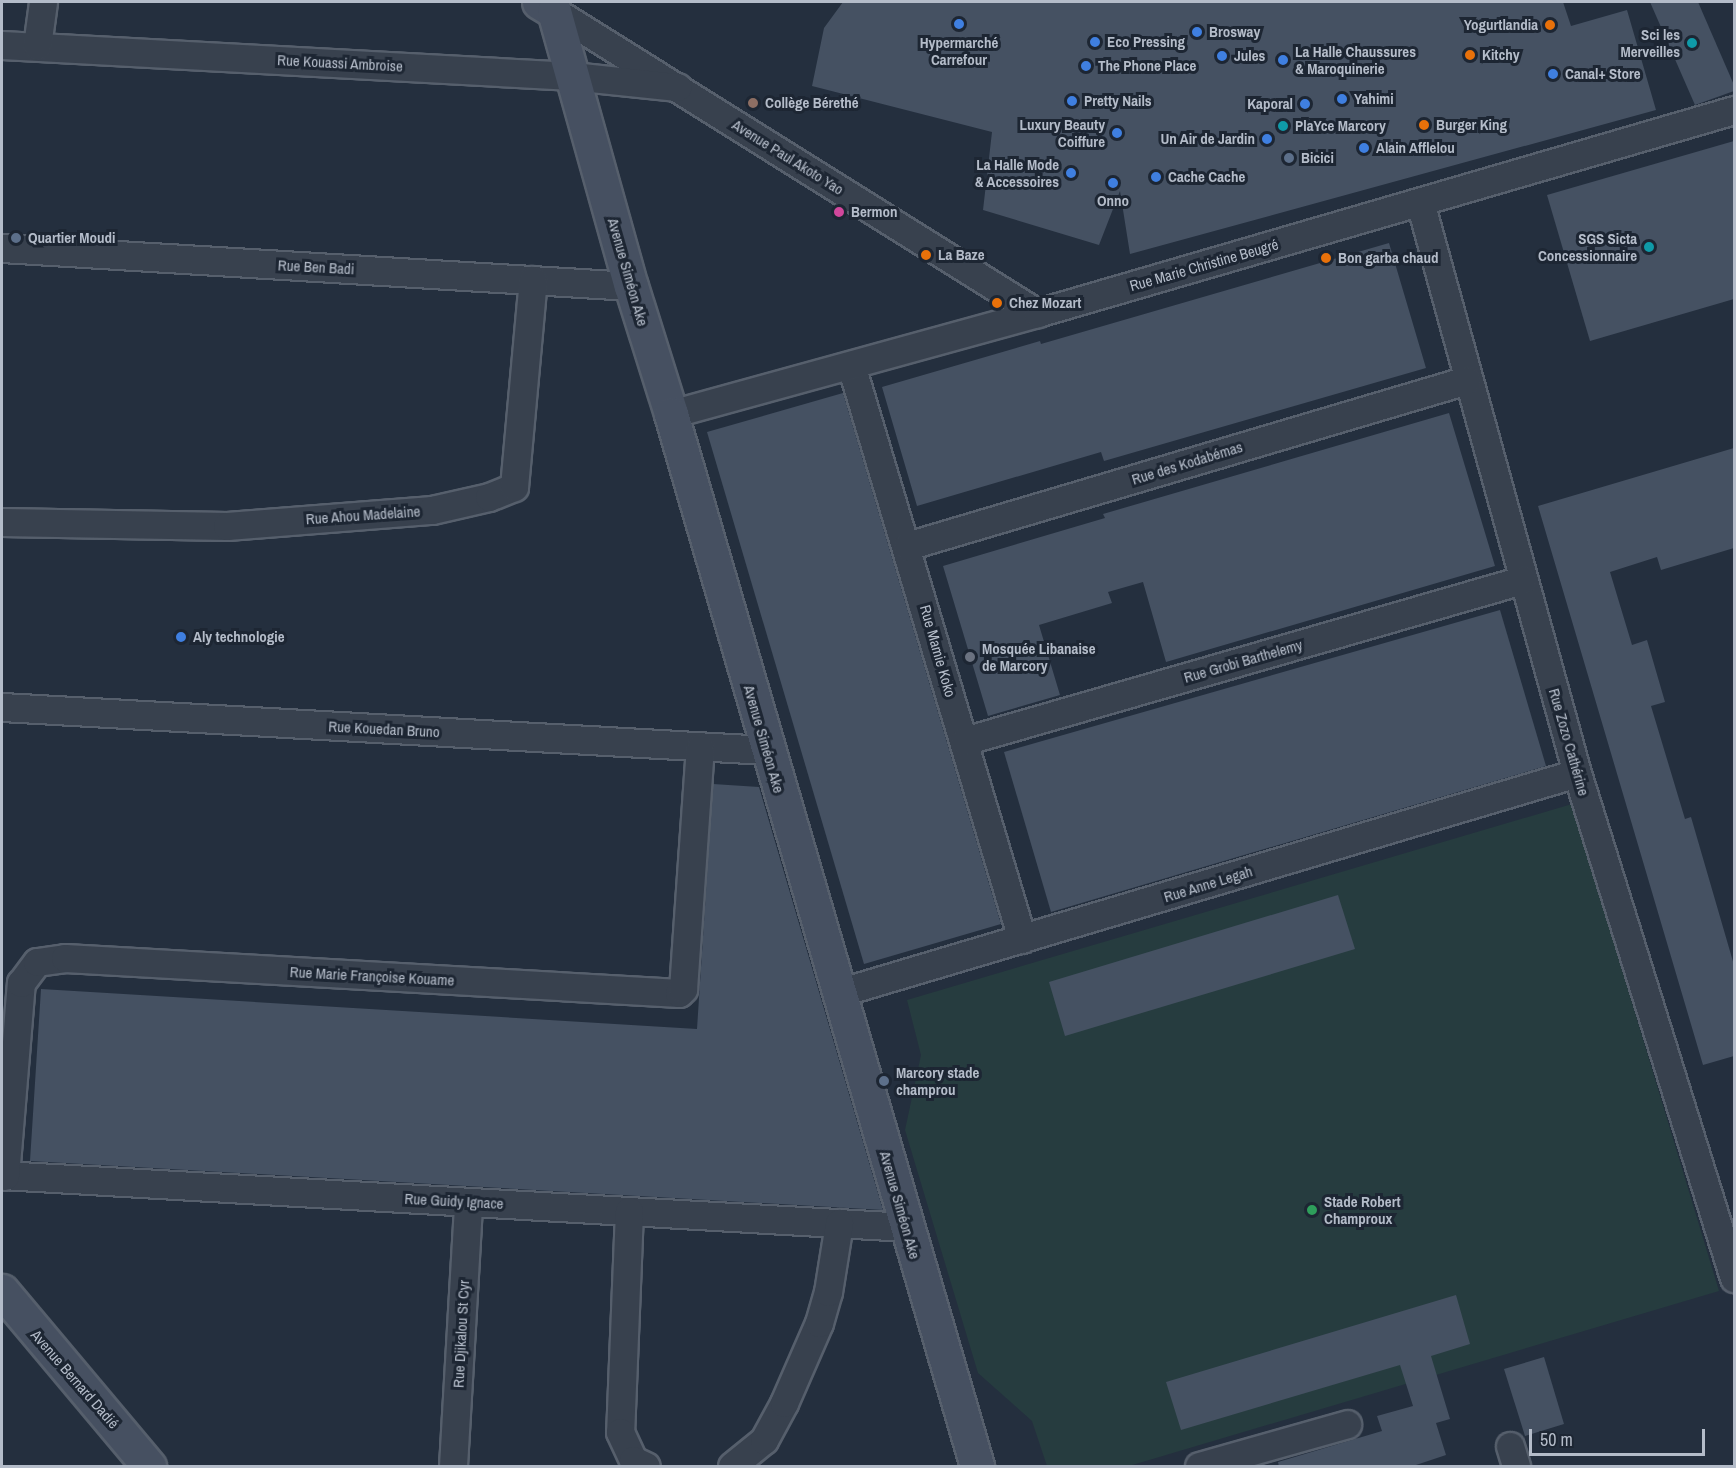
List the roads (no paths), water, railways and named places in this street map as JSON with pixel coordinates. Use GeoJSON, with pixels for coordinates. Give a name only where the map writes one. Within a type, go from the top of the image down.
{"type":"FeatureCollection","features":[{"type":"Feature","properties":{"kind":"street"},"geometry":{"type":"LineString","coordinates":[[37,46],[43,2]]}},
{"type":"Feature","properties":{"kind":"street","name":"Avenue Siméon Ake"},"geometry":{"type":"LineString","coordinates":[[546,6],[572,76],[977,1467]]}},
{"type":"Feature","properties":{"kind":"street","name":"Avenue Paul Akoto Yao"},"geometry":{"type":"LineString","coordinates":[[546,6],[1037,314]]}},
{"type":"Feature","properties":{"kind":"street","name":"Rue Kouassi Ambroise"},"geometry":{"type":"LineString","coordinates":[[2,45],[572,76],[677,87]]}},
{"type":"Feature","properties":{"kind":"street","name":"Rue Marie Christine Beugré"},"geometry":{"type":"LineString","coordinates":[[671,414],[1037,314],[1734,110]]}},
{"type":"Feature","properties":{"kind":"street","name":"Rue Zozo Cathérine"},"geometry":{"type":"LineString","coordinates":[[1420,202],[1467,380],[1577,773],[1734,1278]]}},
{"type":"Feature","properties":{"kind":"street","name":"Rue Ben Badi"},"geometry":{"type":"LineString","coordinates":[[2,248],[632,286]]}},
{"type":"Feature","properties":{"kind":"street","name":"Rue Ahou Madelaine"},"geometry":{"type":"LineString","coordinates":[[2,522],[227,526],[432,510],[489,497],[514,487],[533,280]]}},
{"type":"Feature","properties":{"kind":"street","name":"Rue Mamie Koko"},"geometry":{"type":"LineString","coordinates":[[851,365],[907,546],[1022,939]]}},
{"type":"Feature","properties":{"kind":"street","name":"Rue des Kodabémas"},"geometry":{"type":"LineString","coordinates":[[907,546],[1467,380]]}},
{"type":"Feature","properties":{"kind":"street","name":"Rue Grobi Barthelemy"},"geometry":{"type":"LineString","coordinates":[[964,741],[1522,580]]}},
{"type":"Feature","properties":{"kind":"street","name":"Rue Kouedan Bruno"},"geometry":{"type":"LineString","coordinates":[[2,707],[767,750]]}},
{"type":"Feature","properties":{"kind":"street","name":"Rue Marie Françoise Kouame"},"geometry":{"type":"LineString","coordinates":[[3,1176],[21,983],[37,962],[65,958],[679,993],[683,989],[700,748]]}},
{"type":"Feature","properties":{"kind":"street","name":"Rue Anne Legah"},"geometry":{"type":"LineString","coordinates":[[838,993],[1577,773]]}},
{"type":"Feature","properties":{"kind":"street","name":"Rue Guidy Ignace"},"geometry":{"type":"LineString","coordinates":[[3,1176],[907,1227]]}},
{"type":"Feature","properties":{"kind":"street","name":"Rue Djikalou St Cyr"},"geometry":{"type":"LineString","coordinates":[[453,1467],[468,1202]]}},
{"type":"Feature","properties":{"kind":"street"},"geometry":{"type":"LineString","coordinates":[[629,1211],[620,1432],[633,1460],[646,1467]]}},
{"type":"Feature","properties":{"kind":"street"},"geometry":{"type":"LineString","coordinates":[[732,1467],[764,1440],[806,1353],[828,1292],[839,1223]]}},
{"type":"Feature","properties":{"kind":"street","name":"Avenue Bernard Dadié"},"geometry":{"type":"LineString","coordinates":[[2,1291],[149,1467]]}},
{"type":"Feature","properties":{"kind":"street"},"geometry":{"type":"LineString","coordinates":[[1199,1467],[1347,1424]]}},
{"type":"Feature","properties":{"kind":"place","name":"Hypermarché Carrefour"},"geometry":{"type":"Point","coordinates":[959,24]}},
{"type":"Feature","properties":{"kind":"place","name":"Yogurtlandia"},"geometry":{"type":"Point","coordinates":[1550,25]}},
{"type":"Feature","properties":{"kind":"place","name":"Brosway"},"geometry":{"type":"Point","coordinates":[1197,32]}},
{"type":"Feature","properties":{"kind":"place","name":"Eco Pressing"},"geometry":{"type":"Point","coordinates":[1095,42]}},
{"type":"Feature","properties":{"kind":"place","name":"Sci les Merveilles"},"geometry":{"type":"Point","coordinates":[1692,43]}},
{"type":"Feature","properties":{"kind":"place","name":"Kitchy"},"geometry":{"type":"Point","coordinates":[1470,55]}},
{"type":"Feature","properties":{"kind":"place","name":"Jules"},"geometry":{"type":"Point","coordinates":[1222,56]}},
{"type":"Feature","properties":{"kind":"place","name":"La Halle Chaussures & Maroquinerie"},"geometry":{"type":"Point","coordinates":[1283,60]}},
{"type":"Feature","properties":{"kind":"place","name":"The Phone Place"},"geometry":{"type":"Point","coordinates":[1086,66]}},
{"type":"Feature","properties":{"kind":"place","name":"Canal+ Store"},"geometry":{"type":"Point","coordinates":[1553,74]}},
{"type":"Feature","properties":{"kind":"place","name":"Yahimi"},"geometry":{"type":"Point","coordinates":[1342,99]}},
{"type":"Feature","properties":{"kind":"place","name":"Pretty Nails"},"geometry":{"type":"Point","coordinates":[1072,101]}},
{"type":"Feature","properties":{"kind":"place","name":"Collège Bérethé"},"geometry":{"type":"Point","coordinates":[753,103]}},
{"type":"Feature","properties":{"kind":"place","name":"Kaporal"},"geometry":{"type":"Point","coordinates":[1305,104]}},
{"type":"Feature","properties":{"kind":"place","name":"Burger King"},"geometry":{"type":"Point","coordinates":[1424,125]}},
{"type":"Feature","properties":{"kind":"place","name":"PlaYce Marcory"},"geometry":{"type":"Point","coordinates":[1283,126]}},
{"type":"Feature","properties":{"kind":"place","name":"Luxury Beauty Coiffure"},"geometry":{"type":"Point","coordinates":[1117,133]}},
{"type":"Feature","properties":{"kind":"place","name":"Un Air de Jardin"},"geometry":{"type":"Point","coordinates":[1267,139]}},
{"type":"Feature","properties":{"kind":"place","name":"Alain Afflelou"},"geometry":{"type":"Point","coordinates":[1364,148]}},
{"type":"Feature","properties":{"kind":"place","name":"Bicici"},"geometry":{"type":"Point","coordinates":[1289,158]}},
{"type":"Feature","properties":{"kind":"place","name":"La Halle Mode & Accessoires"},"geometry":{"type":"Point","coordinates":[1071,173]}},
{"type":"Feature","properties":{"kind":"place","name":"Cache Cache"},"geometry":{"type":"Point","coordinates":[1156,177]}},
{"type":"Feature","properties":{"kind":"place","name":"Onno"},"geometry":{"type":"Point","coordinates":[1113,183]}},
{"type":"Feature","properties":{"kind":"place","name":"Bermon"},"geometry":{"type":"Point","coordinates":[839,212]}},
{"type":"Feature","properties":{"kind":"place","name":"Quartier Moudi"},"geometry":{"type":"Point","coordinates":[16,238]}},
{"type":"Feature","properties":{"kind":"place","name":"SGS Sicta Concessionnaire"},"geometry":{"type":"Point","coordinates":[1649,247]}},
{"type":"Feature","properties":{"kind":"place","name":"La Baze"},"geometry":{"type":"Point","coordinates":[926,255]}},
{"type":"Feature","properties":{"kind":"place","name":"Bon garba chaud"},"geometry":{"type":"Point","coordinates":[1326,258]}},
{"type":"Feature","properties":{"kind":"place","name":"Chez Mozart"},"geometry":{"type":"Point","coordinates":[997,303]}},
{"type":"Feature","properties":{"kind":"place","name":"Aly technologie"},"geometry":{"type":"Point","coordinates":[181,637]}},
{"type":"Feature","properties":{"kind":"place","name":"Mosquée Libanaise de Marcory"},"geometry":{"type":"Point","coordinates":[970,657]}},
{"type":"Feature","properties":{"kind":"place","name":"Marcory stade champrou"},"geometry":{"type":"Point","coordinates":[884,1081]}},
{"type":"Feature","properties":{"kind":"place","name":"Stade Robert Champroux"},"geometry":{"type":"Point","coordinates":[1312,1210]}}]}
